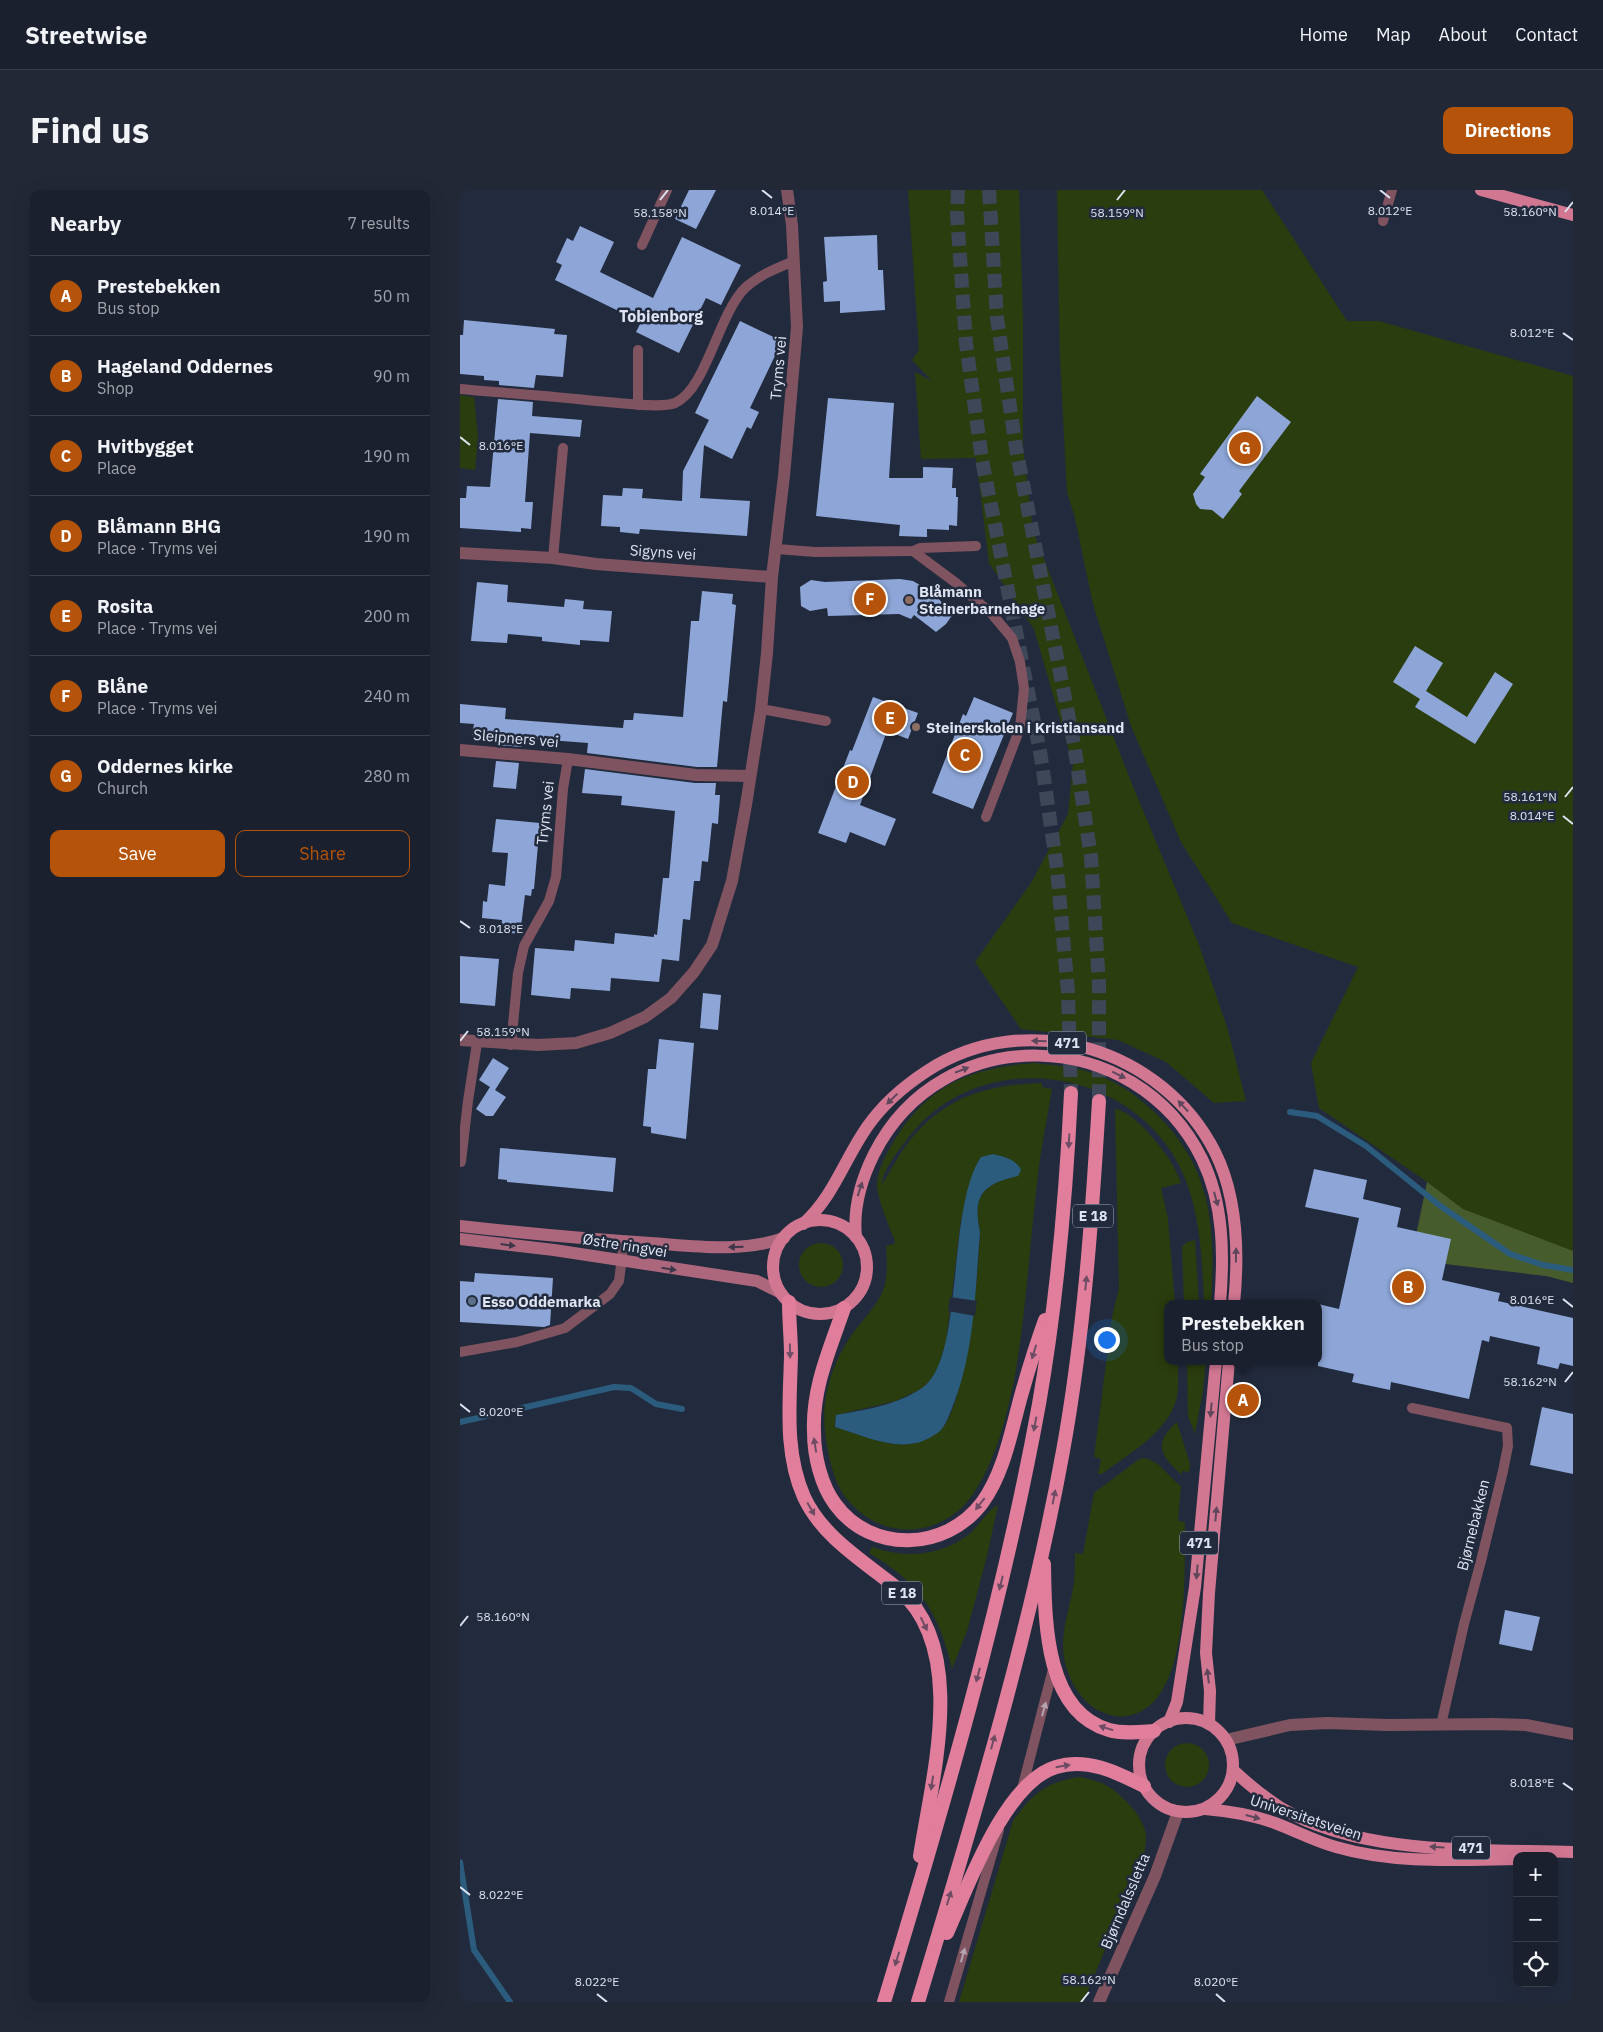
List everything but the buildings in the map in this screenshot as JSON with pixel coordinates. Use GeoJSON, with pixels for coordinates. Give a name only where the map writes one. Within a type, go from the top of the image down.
{"type":"FeatureCollection","features":[{"type":"Feature","properties":{"kind":"highway","name":"E 18"},"geometry":{"type":"LineString","coordinates":[[884,2002],[958,1749],[1020,1501],[1039,1402],[1056,1289],[1066,1186],[1071,1093]]}},
{"type":"Feature","properties":{"kind":"highway","name":"E 18"},"geometry":{"type":"LineString","coordinates":[[918,2002],[972,1824],[1044,1545],[1063,1449],[1081,1332],[1092,1220],[1099,1101]]}},
{"type":"Feature","properties":{"kind":"highway","name":"E 18"},"geometry":{"type":"LineString","coordinates":[[844,1308],[816,1391],[814,1432],[820,1470],[834,1504],[845,1516],[860,1527],[879,1536],[898,1540],[916,1540],[943,1534],[956,1527],[969,1517],[990,1490],[1008,1445],[1036,1344],[1056,1289]]}},
{"type":"Feature","properties":{"kind":"highway","name":"E 18"},"geometry":{"type":"LineString","coordinates":[[785,1298],[791,1353],[789,1421],[792,1459],[798,1482],[813,1513],[835,1538],[906,1596],[917,1609],[932,1638],[936,1654],[940,1691],[940,1722],[936,1758],[910,1916]]}},
{"type":"Feature","properties":{"kind":"highway","name":"E 18"},"geometry":{"type":"LineString","coordinates":[[1044,1545],[1046,1620],[1054,1665],[1066,1697],[1084,1718],[1109,1730],[1120,1732],[1154,1731]]}},
{"type":"Feature","properties":{"kind":"highway","name":"E 18"},"geometry":{"type":"LineString","coordinates":[[925,1979],[981,1858],[1004,1815],[1022,1790],[1040,1774],[1057,1766],[1097,1766],[1114,1771],[1144,1786]]}},
{"type":"Feature","properties":{"kind":"main road"},"geometry":{"type":"LineString","coordinates":[[1481,190],[1573,215]]}},
{"type":"Feature","properties":{"kind":"main road","name":"471"},"geometry":{"type":"LineString","coordinates":[[785,1298],[776,1284],[773,1265],[775,1256],[784,1238],[803,1224],[824,1202],[867,1128],[888,1101],[928,1070],[973,1050],[1006,1042],[1050,1041],[1073,1044],[1121,1060],[1143,1072],[1187,1110],[1206,1138],[1221,1168],[1231,1199],[1236,1249],[1234,1300]]}},
{"type":"Feature","properties":{"kind":"main road","name":"471"},"geometry":{"type":"LineString","coordinates":[[844,1308],[859,1294],[866,1275],[866,1255],[856,1237],[854,1222],[858,1196],[868,1166],[882,1138],[911,1102],[949,1075],[993,1059],[1024,1055],[1070,1058],[1114,1073],[1141,1088],[1176,1120],[1194,1145],[1208,1173],[1220,1218],[1222,1249],[1220,1300]]}},
{"type":"Feature","properties":{"kind":"main road"},"geometry":{"type":"LineString","coordinates":[[803,1224],[814,1221],[826,1221],[848,1229],[856,1237]]}},
{"type":"Feature","properties":{"kind":"main road","name":"Østre ringvei"},"geometry":{"type":"LineString","coordinates":[[460,1226],[624,1241],[734,1247],[762,1244],[784,1238]]}},
{"type":"Feature","properties":{"kind":"main road","name":"Østre ringvei"},"geometry":{"type":"LineString","coordinates":[[460,1239],[554,1250],[757,1282],[785,1298]]}},
{"type":"Feature","properties":{"kind":"main road"},"geometry":{"type":"LineString","coordinates":[[785,1298],[803,1311],[811,1314],[828,1314],[844,1308]]}},
{"type":"Feature","properties":{"kind":"main road","name":"471"},"geometry":{"type":"LineString","coordinates":[[1169,1722],[1177,1702],[1195,1587],[1216,1365]]}},
{"type":"Feature","properties":{"kind":"main road","name":"471"},"geometry":{"type":"LineString","coordinates":[[1209,1724],[1210,1691],[1206,1653],[1208,1602],[1229,1365]]}},
{"type":"Feature","properties":{"kind":"main road"},"geometry":{"type":"LineString","coordinates":[[1178,1812],[1158,1803],[1144,1786],[1140,1775],[1139,1763],[1147,1741],[1154,1731],[1169,1722],[1185,1719],[1202,1721],[1209,1724],[1219,1731],[1226,1740],[1233,1760],[1233,1770]]}},
{"type":"Feature","properties":{"kind":"main road","name":"471"},"geometry":{"type":"LineString","coordinates":[[1178,1812],[1192,1812],[1216,1802],[1230,1782],[1233,1770]]}},
{"type":"Feature","properties":{"kind":"main road","name":"Universitetsveien"},"geometry":{"type":"LineString","coordinates":[[1233,1770],[1269,1800],[1283,1809],[1311,1823],[1345,1834],[1384,1842],[1440,1847],[1573,1852]]}},
{"type":"Feature","properties":{"kind":"main road","name":"Universitetsveien"},"geometry":{"type":"LineString","coordinates":[[1205,1808],[1230,1811],[1274,1823],[1303,1836],[1336,1847],[1376,1855],[1431,1860],[1513,1859]]}},
{"type":"Feature","properties":{"kind":"main road"},"geometry":{"type":"LineString","coordinates":[[1558,1859],[1573,1858]]}},
{"type":"Feature","properties":{"kind":"street","name":"Tryms vei"},"geometry":{"type":"LineString","coordinates":[[460,1040],[477,1043],[511,1044],[576,1043],[610,1033],[645,1017],[671,998],[694,972],[712,945],[732,881],[761,709],[767,653],[772,577],[777,549],[797,327],[794,261],[787,190]]}},
{"type":"Feature","properties":{"kind":"street","name":"Sigyns vei"},"geometry":{"type":"LineString","coordinates":[[460,553],[553,558],[596,564],[772,577]]}},
{"type":"Feature","properties":{"kind":"street","name":"Sleipners vei"},"geometry":{"type":"LineString","coordinates":[[460,750],[568,759]]}},
{"type":"Feature","properties":{"kind":"street"},"geometry":{"type":"LineString","coordinates":[[568,759],[696,775],[750,776]]}},
{"type":"Feature","properties":{"kind":"street"},"geometry":{"type":"LineString","coordinates":[[1226,1740],[1290,1725],[1328,1723],[1526,1725],[1573,1734]]}},
{"type":"Feature","properties":{"kind":"street","name":"Bjørndalssletta"},"geometry":{"type":"LineString","coordinates":[[1099,2002],[1155,1876],[1178,1812]]}},
{"type":"Feature","properties":{"kind":"lane"},"geometry":{"type":"LineString","coordinates":[[642,245],[667,190]]}},
{"type":"Feature","properties":{"kind":"lane"},"geometry":{"type":"LineString","coordinates":[[1384,221],[1392,190]]}},
{"type":"Feature","properties":{"kind":"lane"},"geometry":{"type":"LineString","coordinates":[[460,389],[638,405],[673,403],[685,396],[695,384],[724,320],[744,289],[764,274],[794,261]]}},
{"type":"Feature","properties":{"kind":"lane"},"geometry":{"type":"LineString","coordinates":[[638,350],[638,405]]}},
{"type":"Feature","properties":{"kind":"lane"},"geometry":{"type":"LineString","coordinates":[[553,558],[563,448]]}},
{"type":"Feature","properties":{"kind":"lane"},"geometry":{"type":"LineString","coordinates":[[777,549],[815,552],[913,551],[920,548],[976,546]]}},
{"type":"Feature","properties":{"kind":"lane"},"geometry":{"type":"LineString","coordinates":[[913,551],[956,583],[992,614],[1012,638],[1020,662],[1024,688],[1020,728],[986,817]]}},
{"type":"Feature","properties":{"kind":"lane"},"geometry":{"type":"LineString","coordinates":[[761,709],[826,721]]}},
{"type":"Feature","properties":{"kind":"lane","name":"Tryms vei"},"geometry":{"type":"LineString","coordinates":[[511,1044],[518,973],[524,946],[549,901],[556,877],[563,789],[568,759]]}},
{"type":"Feature","properties":{"kind":"lane"},"geometry":{"type":"LineString","coordinates":[[462,1162],[468,1101],[477,1043]]}},
{"type":"Feature","properties":{"kind":"lane"},"geometry":{"type":"LineString","coordinates":[[460,1352],[516,1342],[565,1328],[610,1294],[619,1281],[624,1241]]}},
{"type":"Feature","properties":{"kind":"lane","name":"Bjørnebakken"},"geometry":{"type":"LineString","coordinates":[[1412,1408],[1507,1428],[1508,1446],[1503,1471],[1464,1624],[1441,1725]]}},
{"type":"Feature","properties":{"kind":"lane"},"geometry":{"type":"LineString","coordinates":[[1022,1790],[1054,1665]]}},
{"type":"Feature","properties":{"kind":"lane"},"geometry":{"type":"LineString","coordinates":[[949,2002],[1004,1815]]}},
{"type":"Feature","properties":{"kind":"green space"},"geometry":{"type":"Polygon","coordinates":[[[908,190],[1019,190],[1023,318],[1023,447],[1033,531],[1132,784],[1199,945],[1228,1030],[1246,1101],[1214,1103],[1166,1062],[1118,1040],[1021,1029],[975,962],[1031,883],[1068,814],[1073,764],[1034,629],[989,563],[976,458],[921,459],[915,372],[932,381],[912,360],[919,350],[908,190]]]}},
{"type":"Feature","properties":{"kind":"green space"},"geometry":{"type":"Polygon","coordinates":[[[1057,190],[1262,190],[1347,321],[1379,321],[1573,376],[1573,1254],[1463,1209],[1423,1179],[1319,1108],[1311,1063],[1358,967],[1232,923],[1181,842],[1131,726],[1093,604],[1074,514],[1067,493],[1060,359],[1057,190]]]}},
{"type":"Feature","properties":{"kind":"green space"},"geometry":{"type":"Polygon","coordinates":[[[460,395],[474,397],[478,437],[475,470],[460,468],[460,395]]]}},
{"type":"Feature","properties":{"kind":"green space"},"geometry":{"type":"Polygon","coordinates":[[[1034,1063],[1086,1071],[1121,1086],[1151,1109],[1171,1130],[1187,1152],[1206,1198],[1212,1249],[1211,1300],[1204,1300],[1198,1226],[1189,1188],[1181,1170],[1172,1153],[1147,1123],[1116,1100],[1081,1085],[1044,1079],[1006,1080],[970,1090],[937,1109],[909,1137],[896,1154],[885,1172],[881,1185],[919,1130],[933,1117],[965,1097],[983,1091],[1021,1084],[1042,1083],[1042,1087],[1052,1089],[1038,1172],[1018,1356],[1008,1409],[1000,1436],[984,1475],[965,1504],[950,1517],[933,1525],[915,1529],[897,1529],[879,1524],[862,1514],[842,1492],[835,1476],[825,1432],[826,1394],[833,1370],[844,1347],[873,1307],[884,1288],[887,1262],[886,1246],[894,1244],[895,1241],[879,1196],[877,1183],[881,1167],[894,1141],[921,1106],[937,1093],[953,1083],[990,1069],[1034,1063]],[[1008,1157],[961,1219],[946,1342],[938,1368],[932,1378],[923,1388],[896,1401],[836,1415],[835,1427],[875,1440],[896,1444],[919,1442],[940,1431],[949,1417],[957,1395],[969,1338],[979,1254],[980,1235],[977,1209],[984,1191],[1001,1181],[1011,1178],[1008,1157]]]}},
{"type":"Feature","properties":{"kind":"green space"},"geometry":{"type":"Polygon","coordinates":[[[1115,1109],[1122,1111],[1138,1122],[1154,1139],[1172,1164],[1181,1183],[1161,1188],[1168,1219],[1175,1300],[1164,1300],[1164,1365],[1178,1365],[1178,1388],[1173,1410],[1157,1431],[1124,1458],[1102,1474],[1098,1474],[1101,1459],[1094,1457],[1112,1317],[1119,1288],[1115,1109]]]}},
{"type":"Feature","properties":{"kind":"green space"},"geometry":{"type":"Polygon","coordinates":[[[1427,1182],[1463,1209],[1573,1251],[1573,1283],[1546,1276],[1420,1261],[1406,1284],[1427,1182]]]}},
{"type":"Feature","properties":{"kind":"green space"},"geometry":{"type":"Polygon","coordinates":[[[1195,1240],[1199,1300],[1184,1300],[1182,1247],[1187,1242],[1195,1240]]]}},
{"type":"Feature","properties":{"kind":"green space"},"geometry":{"type":"Polygon","coordinates":[[[817,1243],[825,1243],[837,1249],[843,1265],[837,1281],[825,1287],[817,1287],[805,1281],[799,1269],[799,1261],[805,1249],[817,1243]]]}},
{"type":"Feature","properties":{"kind":"green space"},"geometry":{"type":"Polygon","coordinates":[[[1187,1365],[1206,1365],[1195,1434],[1188,1416],[1187,1365]]]}},
{"type":"Feature","properties":{"kind":"green space"},"geometry":{"type":"Polygon","coordinates":[[[1177,1422],[1190,1464],[1189,1472],[1182,1471],[1182,1475],[1169,1462],[1162,1449],[1165,1436],[1177,1422]]]}},
{"type":"Feature","properties":{"kind":"green space"},"geometry":{"type":"Polygon","coordinates":[[[1143,1458],[1159,1465],[1181,1486],[1178,1521],[1185,1522],[1185,1570],[1181,1629],[1175,1658],[1166,1683],[1153,1702],[1135,1714],[1114,1716],[1095,1708],[1077,1690],[1066,1666],[1063,1639],[1074,1583],[1075,1553],[1083,1554],[1094,1493],[1143,1458]]]}},
{"type":"Feature","properties":{"kind":"green space"},"geometry":{"type":"Polygon","coordinates":[[[998,1505],[987,1556],[967,1631],[952,1669],[941,1631],[925,1601],[902,1576],[869,1553],[872,1547],[884,1551],[909,1554],[934,1551],[946,1547],[968,1535],[998,1505]]]}},
{"type":"Feature","properties":{"kind":"green space"},"geometry":{"type":"Polygon","coordinates":[[[1191,1743],[1203,1749],[1208,1756],[1208,1774],[1203,1781],[1196,1786],[1183,1787],[1175,1784],[1168,1777],[1165,1761],[1168,1753],[1175,1746],[1191,1743]]]}},
{"type":"Feature","properties":{"kind":"green space"},"geometry":{"type":"Polygon","coordinates":[[[1081,1777],[1104,1784],[1122,1797],[1133,1808],[1141,1821],[1146,1840],[1142,1863],[1083,2002],[959,2002],[1013,1821],[1027,1803],[1041,1790],[1059,1782],[1081,1777]]]}},
{"type":"Feature","properties":{"kind":"water"},"geometry":{"type":"Polygon","coordinates":[[[993,1154],[1013,1161],[1021,1170],[1018,1176],[988,1187],[979,1200],[978,1219],[980,1232],[970,1343],[960,1387],[944,1426],[940,1431],[928,1438],[906,1444],[875,1440],[835,1427],[836,1415],[881,1406],[902,1399],[922,1388],[935,1372],[944,1347],[950,1316],[963,1211],[970,1181],[981,1157],[993,1154]]]}},
{"type":"Feature","properties":{"kind":"pier"},"geometry":{"type":"Polygon","coordinates":[[[950,1297],[977,1301],[975,1316],[948,1311],[950,1297]]]}},
{"type":"Feature","properties":{"kind":"waterway"},"geometry":{"type":"LineString","coordinates":[[1290,1112],[1317,1116],[1366,1146],[1439,1205],[1510,1254],[1543,1265],[1573,1270]]}},
{"type":"Feature","properties":{"kind":"waterway"},"geometry":{"type":"LineString","coordinates":[[460,1422],[614,1387],[631,1388],[656,1404],[682,1409]]}},
{"type":"Feature","properties":{"kind":"waterway"},"geometry":{"type":"LineString","coordinates":[[460,1862],[474,1950],[510,2002]]}},
{"type":"Feature","properties":{"kind":"tunnel"},"geometry":{"type":"LineString","coordinates":[[958,190],[957,214],[966,343],[982,460],[1041,757],[1057,869],[1068,992],[1071,1093]]}},
{"type":"Feature","properties":{"kind":"tunnel"},"geometry":{"type":"LineString","coordinates":[[989,190],[997,318],[1016,448],[1074,744],[1091,857],[1099,984],[1099,1101]]}},
{"type":"Feature","properties":{"kind":"place","name":"Oddernes kirke"},"geometry":{"type":"Point","coordinates":[1245,448]}},
{"type":"Feature","properties":{"kind":"place","name":"Blåne"},"geometry":{"type":"Point","coordinates":[870,599]}},
{"type":"Feature","properties":{"kind":"place","name":"Blåmann Steinerbarnehage"},"geometry":{"type":"Point","coordinates":[909,600]}},
{"type":"Feature","properties":{"kind":"place","name":"Rosita"},"geometry":{"type":"Point","coordinates":[890,718]}},
{"type":"Feature","properties":{"kind":"place","name":"Steinerskolen i Kristiansand"},"geometry":{"type":"Point","coordinates":[916,727]}},
{"type":"Feature","properties":{"kind":"place","name":"Hvitbygget"},"geometry":{"type":"Point","coordinates":[965,755]}},
{"type":"Feature","properties":{"kind":"place","name":"Blåmann BHG"},"geometry":{"type":"Point","coordinates":[853,782]}},
{"type":"Feature","properties":{"kind":"place","name":"Hageland Oddernes"},"geometry":{"type":"Point","coordinates":[1408,1287]}},
{"type":"Feature","properties":{"kind":"place","name":"Esso Oddemarka"},"geometry":{"type":"Point","coordinates":[472,1301]}},
{"type":"Feature","properties":{"kind":"place","name":"Prestebekken"},"geometry":{"type":"Point","coordinates":[1243,1400]}},
{"type":"Feature","properties":{"kind":"district","name":"Tobienborg"},"geometry":{"type":"Point","coordinates":[661,316]}}]}
